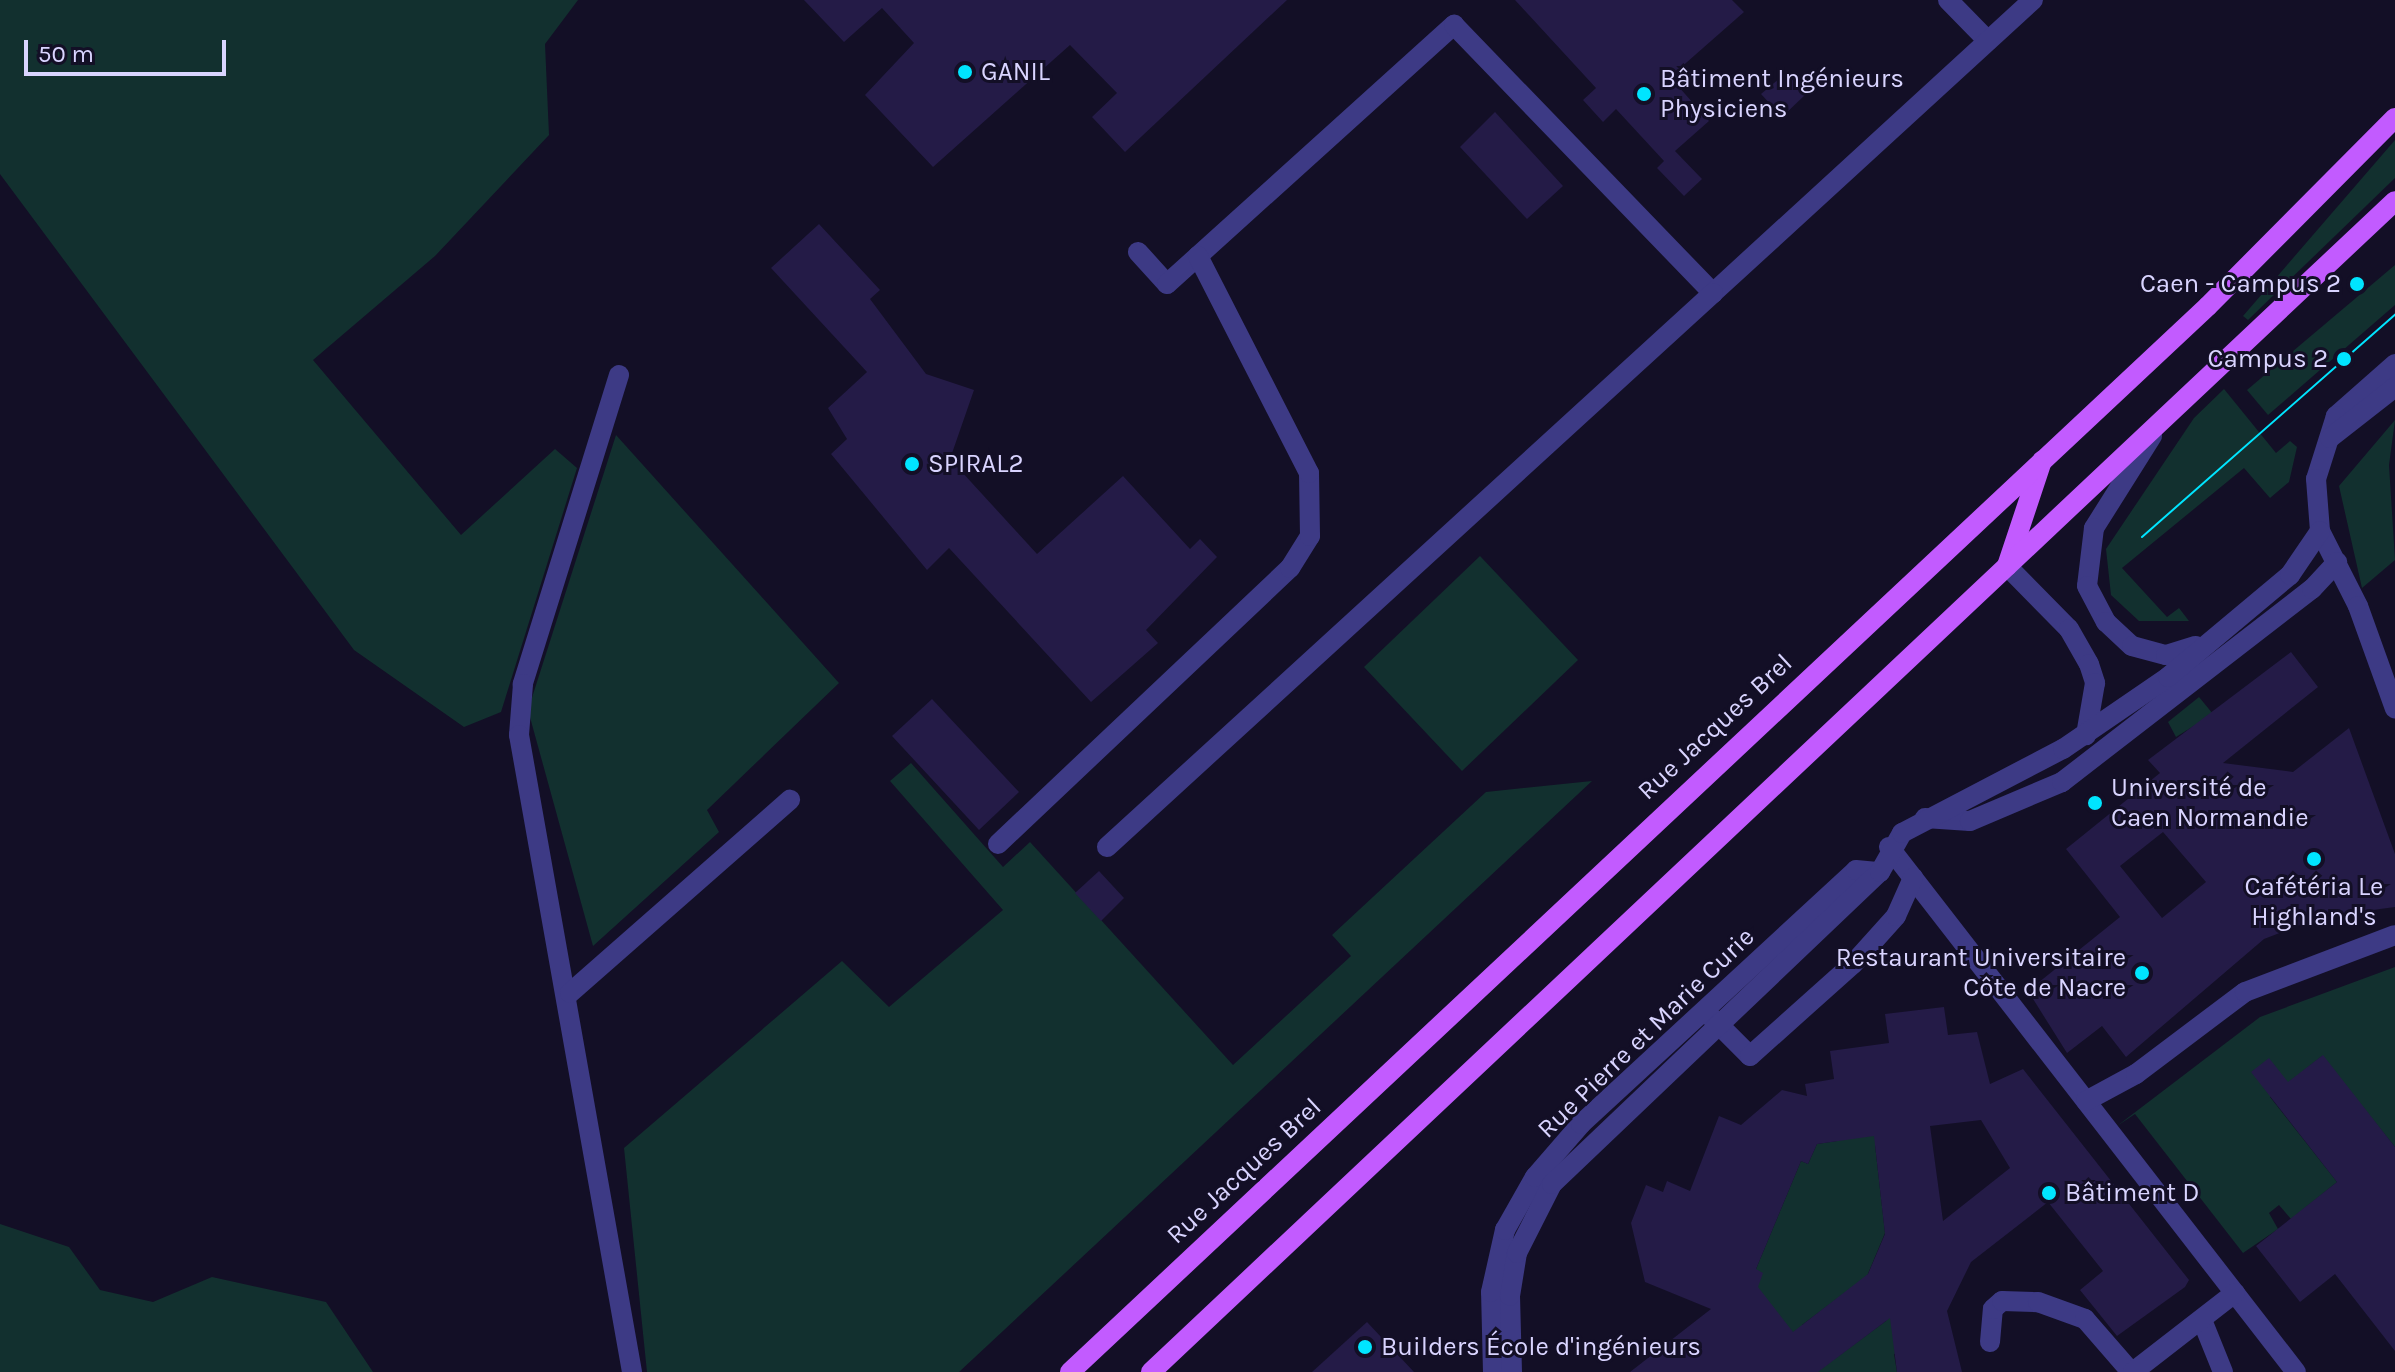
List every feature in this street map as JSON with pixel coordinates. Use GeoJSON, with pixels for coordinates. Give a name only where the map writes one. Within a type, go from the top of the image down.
{"type":"FeatureCollection","features":[{"type":"Feature","properties":{"kind":"main road","name":"Rue Jacques Brel"},"geometry":{"type":"LineString","coordinates":[[1070,1372],[2045,453],[2208,306],[2395,118]]}},
{"type":"Feature","properties":{"kind":"main road"},"geometry":{"type":"LineString","coordinates":[[1151,1372],[2395,201]]}},
{"type":"Feature","properties":{"kind":"main road"},"geometry":{"type":"LineString","coordinates":[[2007,566],[2045,453]]}},
{"type":"Feature","properties":{"kind":"street"},"geometry":{"type":"LineString","coordinates":[[1948,0],[1988,41]]}},
{"type":"Feature","properties":{"kind":"street"},"geometry":{"type":"LineString","coordinates":[[1107,847],[2033,0]]}},
{"type":"Feature","properties":{"kind":"street"},"geometry":{"type":"LineString","coordinates":[[1138,252],[1167,284],[1454,25],[1713,293]]}},
{"type":"Feature","properties":{"kind":"street"},"geometry":{"type":"LineString","coordinates":[[998,844],[1290,568],[1310,536],[1309,473],[1198,256]]}},
{"type":"Feature","properties":{"kind":"street"},"geometry":{"type":"LineString","coordinates":[[2395,364],[2336,416],[2317,466],[2320,531],[2337,562],[2395,709]]}},
{"type":"Feature","properties":{"kind":"street"},"geometry":{"type":"LineString","coordinates":[[619,375],[523,684],[519,735],[570,993],[632,1372]]}},
{"type":"Feature","properties":{"kind":"street"},"geometry":{"type":"LineString","coordinates":[[2330,438],[2395,387]]}},
{"type":"Feature","properties":{"kind":"street"},"geometry":{"type":"LineString","coordinates":[[2166,417],[2094,528],[2087,586],[2106,622],[2132,646],[2166,655],[2202,644]]}},
{"type":"Feature","properties":{"kind":"street"},"geometry":{"type":"LineString","coordinates":[[2296,1372],[1889,847],[1925,818],[2086,735],[2290,575],[2320,531]]}},
{"type":"Feature","properties":{"kind":"street"},"geometry":{"type":"LineString","coordinates":[[1925,818],[1970,821],[2062,782],[2312,589],[2337,562]]}},
{"type":"Feature","properties":{"kind":"street"},"geometry":{"type":"LineString","coordinates":[[2007,566],[2069,629],[2089,664],[2095,683],[2086,735]]}},
{"type":"Feature","properties":{"kind":"street"},"geometry":{"type":"LineString","coordinates":[[570,993],[790,800]]}},
{"type":"Feature","properties":{"kind":"street","name":"Rue Pierre et Marie Curie"},"geometry":{"type":"LineString","coordinates":[[1493,1372],[1491,1292],[1505,1230],[1535,1177],[1581,1124],[1712,1018],[1880,872],[1889,847]]}},
{"type":"Feature","properties":{"kind":"street"},"geometry":{"type":"LineString","coordinates":[[1712,1018],[1750,1056],[1853,964],[1896,916],[1913,878]]}},
{"type":"Feature","properties":{"kind":"street"},"geometry":{"type":"LineString","coordinates":[[2086,1101],[2253,987],[2395,935]]}},
{"type":"Feature","properties":{"kind":"street","name":"Rue Pierre et Marie Curie"},"geometry":{"type":"LineString","coordinates":[[1512,1372],[1517,1253],[1552,1184],[1712,1018]]}},
{"type":"Feature","properties":{"kind":"street"},"geometry":{"type":"LineString","coordinates":[[1990,1342],[1993,1309],[2002,1301],[2038,1302],[2085,1319],[2132,1372],[2235,1293]]}},
{"type":"Feature","properties":{"kind":"street"},"geometry":{"type":"LineString","coordinates":[[2202,1320],[2223,1372]]}},
{"type":"Feature","properties":{"kind":"green space"},"geometry":{"type":"Polygon","coordinates":[[[0,0],[578,0],[545,44],[549,135],[435,256],[313,360],[461,535],[555,449],[577,468],[501,712],[464,727],[354,650],[0,174],[0,0]]]}},
{"type":"Feature","properties":{"kind":"green space"},"geometry":{"type":"Polygon","coordinates":[[[2395,140],[2395,178],[2248,320],[2243,316],[2395,140]]]}},
{"type":"Feature","properties":{"kind":"green space"},"geometry":{"type":"Polygon","coordinates":[[[2395,265],[2395,305],[2268,415],[2247,390],[2395,265]]]}},
{"type":"Feature","properties":{"kind":"green space"},"geometry":{"type":"Polygon","coordinates":[[[2224,389],[2276,453],[2290,441],[2297,447],[2289,482],[2270,498],[2244,468],[2122,568],[2167,617],[2179,608],[2189,621],[2139,621],[2111,595],[2106,549],[2194,418],[2224,389]]]}},
{"type":"Feature","properties":{"kind":"green space"},"geometry":{"type":"Polygon","coordinates":[[[2395,420],[2389,465],[2395,560],[2362,588],[2339,486],[2395,420]]]}},
{"type":"Feature","properties":{"kind":"green space"},"geometry":{"type":"Polygon","coordinates":[[[616,435],[839,683],[707,810],[719,832],[593,946],[528,710],[616,435]]]}},
{"type":"Feature","properties":{"kind":"green space"},"geometry":{"type":"Polygon","coordinates":[[[1480,556],[1578,660],[1462,771],[1364,667],[1480,556]]]}},
{"type":"Feature","properties":{"kind":"green space"},"geometry":{"type":"Polygon","coordinates":[[[2199,697],[2213,714],[2176,737],[2168,722],[2199,697]]]}},
{"type":"Feature","properties":{"kind":"green space"},"geometry":{"type":"Polygon","coordinates":[[[911,763],[1003,867],[1030,842],[1233,1065],[1351,956],[1332,935],[1486,792],[1592,781],[959,1372],[647,1372],[624,1148],[842,961],[889,1007],[1003,910],[890,781],[911,763]]]}},
{"type":"Feature","properties":{"kind":"green space"},"geometry":{"type":"Polygon","coordinates":[[[2395,967],[2395,1147],[2322,1056],[2270,1097],[2337,1182],[2291,1219],[2279,1205],[2269,1213],[2278,1229],[2243,1253],[2135,1114],[2117,1126],[2260,1017],[2395,967]]]}},
{"type":"Feature","properties":{"kind":"green space"},"geometry":{"type":"Polygon","coordinates":[[[1893,1127],[1895,1141],[1875,1145],[1885,1233],[1867,1276],[1802,1325],[1802,1343],[1756,1291],[1756,1269],[1801,1161],[1808,1164],[1817,1144],[1837,1141],[1837,1134],[1893,1127]]]}},
{"type":"Feature","properties":{"kind":"green space"},"geometry":{"type":"Polygon","coordinates":[[[0,1224],[69,1247],[100,1290],[153,1302],[212,1277],[326,1302],[373,1372],[0,1372],[0,1224]]]}},
{"type":"Feature","properties":{"kind":"green space"},"geometry":{"type":"Polygon","coordinates":[[[1892,1308],[1902,1352],[1894,1354],[1897,1372],[1817,1372],[1886,1321],[1892,1308]]]}},
{"type":"Feature","properties":{"kind":"building"},"geometry":{"type":"Polygon","coordinates":[[[804,0],[1287,0],[1125,152],[1092,117],[1117,93],[1070,45],[933,167],[865,95],[914,43],[882,8],[844,42],[804,0]]]}},
{"type":"Feature","properties":{"kind":"building","name":"Bâtiment Ingénieurs Physiciens"},"geometry":{"type":"Polygon","coordinates":[[[1515,0],[1732,0],[1744,12],[1670,77],[1709,121],[1675,151],[1702,179],[1684,196],[1657,168],[1664,161],[1616,109],[1603,122],[1583,100],[1596,88],[1515,0]]]}},
{"type":"Feature","properties":{"kind":"building"},"geometry":{"type":"Polygon","coordinates":[[[1786,73],[1806,94],[1782,117],[1761,94],[1786,73]]]}},
{"type":"Feature","properties":{"kind":"building"},"geometry":{"type":"Polygon","coordinates":[[[1495,112],[1563,186],[1527,219],[1460,147],[1495,112]]]}},
{"type":"Feature","properties":{"kind":"building","name":"SPIRAL2"},"geometry":{"type":"Polygon","coordinates":[[[819,224],[880,290],[870,299],[926,374],[974,390],[950,459],[1037,554],[1123,476],[1190,549],[1200,539],[1217,557],[1146,630],[1158,643],[1091,702],[949,548],[927,570],[831,454],[847,439],[828,408],[867,372],[771,268],[819,224]]]}},
{"type":"Feature","properties":{"kind":"building"},"geometry":{"type":"Polygon","coordinates":[[[2291,652],[2318,687],[2223,763],[2293,772],[2349,728],[2395,854],[2395,907],[2321,917],[2264,939],[2126,1057],[2102,1026],[2067,1053],[2028,991],[2120,917],[2066,849],[2160,773],[2148,760],[2291,652]],[[2163,832],[2120,866],[2162,918],[2206,882],[2163,832]]]}},
{"type":"Feature","properties":{"kind":"building"},"geometry":{"type":"Polygon","coordinates":[[[932,699],[1019,792],[979,830],[892,736],[932,699]]]}},
{"type":"Feature","properties":{"kind":"building"},"geometry":{"type":"Polygon","coordinates":[[[1099,871],[1124,898],[1101,921],[1075,893],[1099,871]]]}},
{"type":"Feature","properties":{"kind":"building","name":"Bâtiment D"},"geometry":{"type":"Polygon","coordinates":[[[1944,1007],[1948,1035],[1977,1032],[1990,1084],[2023,1069],[2189,1280],[2185,1287],[2117,1336],[2080,1290],[2103,1271],[2048,1202],[1971,1262],[1947,1311],[1962,1372],[1897,1372],[1890,1318],[1818,1372],[1630,1372],[1711,1309],[1645,1282],[1631,1223],[1646,1185],[1663,1192],[1667,1181],[1690,1191],[1719,1116],[1741,1125],[1782,1090],[1807,1096],[1805,1084],[1834,1079],[1830,1051],[1889,1043],[1885,1014],[1944,1007]],[[1981,1120],[1930,1126],[1943,1221],[2010,1168],[1981,1120]],[[1874,1136],[1817,1144],[1808,1164],[1801,1161],[1756,1269],[1763,1273],[1758,1287],[1793,1332],[1868,1274],[1885,1234],[1874,1136]]]}},
{"type":"Feature","properties":{"kind":"building"},"geometry":{"type":"Polygon","coordinates":[[[2323,1055],[2395,1147],[2395,1351],[2335,1274],[2300,1302],[2256,1246],[2337,1182],[2251,1072],[2269,1058],[2288,1082],[2323,1055]]]}},
{"type":"Feature","properties":{"kind":"building","name":"Builders École d'ingénieurs"},"geometry":{"type":"Polygon","coordinates":[[[1367,1322],[1414,1372],[1312,1372],[1367,1322]]]}},
{"type":"Feature","properties":{"kind":"tram line"},"geometry":{"type":"LineString","coordinates":[[2142,537],[2395,315]]}},
{"type":"Feature","properties":{"kind":"place","name":"GANIL"},"geometry":{"type":"Point","coordinates":[965,72]}},
{"type":"Feature","properties":{"kind":"place","name":"Bâtiment Ingénieurs Physiciens"},"geometry":{"type":"Point","coordinates":[1644,94]}},
{"type":"Feature","properties":{"kind":"place","name":"Caen - Campus 2"},"geometry":{"type":"Point","coordinates":[2357,284]}},
{"type":"Feature","properties":{"kind":"place","name":"Campus 2"},"geometry":{"type":"Point","coordinates":[2344,359]}},
{"type":"Feature","properties":{"kind":"place","name":"SPIRAL2"},"geometry":{"type":"Point","coordinates":[912,464]}},
{"type":"Feature","properties":{"kind":"place","name":"Université de Caen Normandie"},"geometry":{"type":"Point","coordinates":[2095,803]}},
{"type":"Feature","properties":{"kind":"place","name":"Cafétéria Le Highland's"},"geometry":{"type":"Point","coordinates":[2314,859]}},
{"type":"Feature","properties":{"kind":"place","name":"Restaurant Universitaire Côte de Nacre"},"geometry":{"type":"Point","coordinates":[2142,973]}},
{"type":"Feature","properties":{"kind":"place","name":"Bâtiment D"},"geometry":{"type":"Point","coordinates":[2049,1193]}},
{"type":"Feature","properties":{"kind":"place","name":"Builders École d'ingénieurs"},"geometry":{"type":"Point","coordinates":[1365,1347]}}]}
